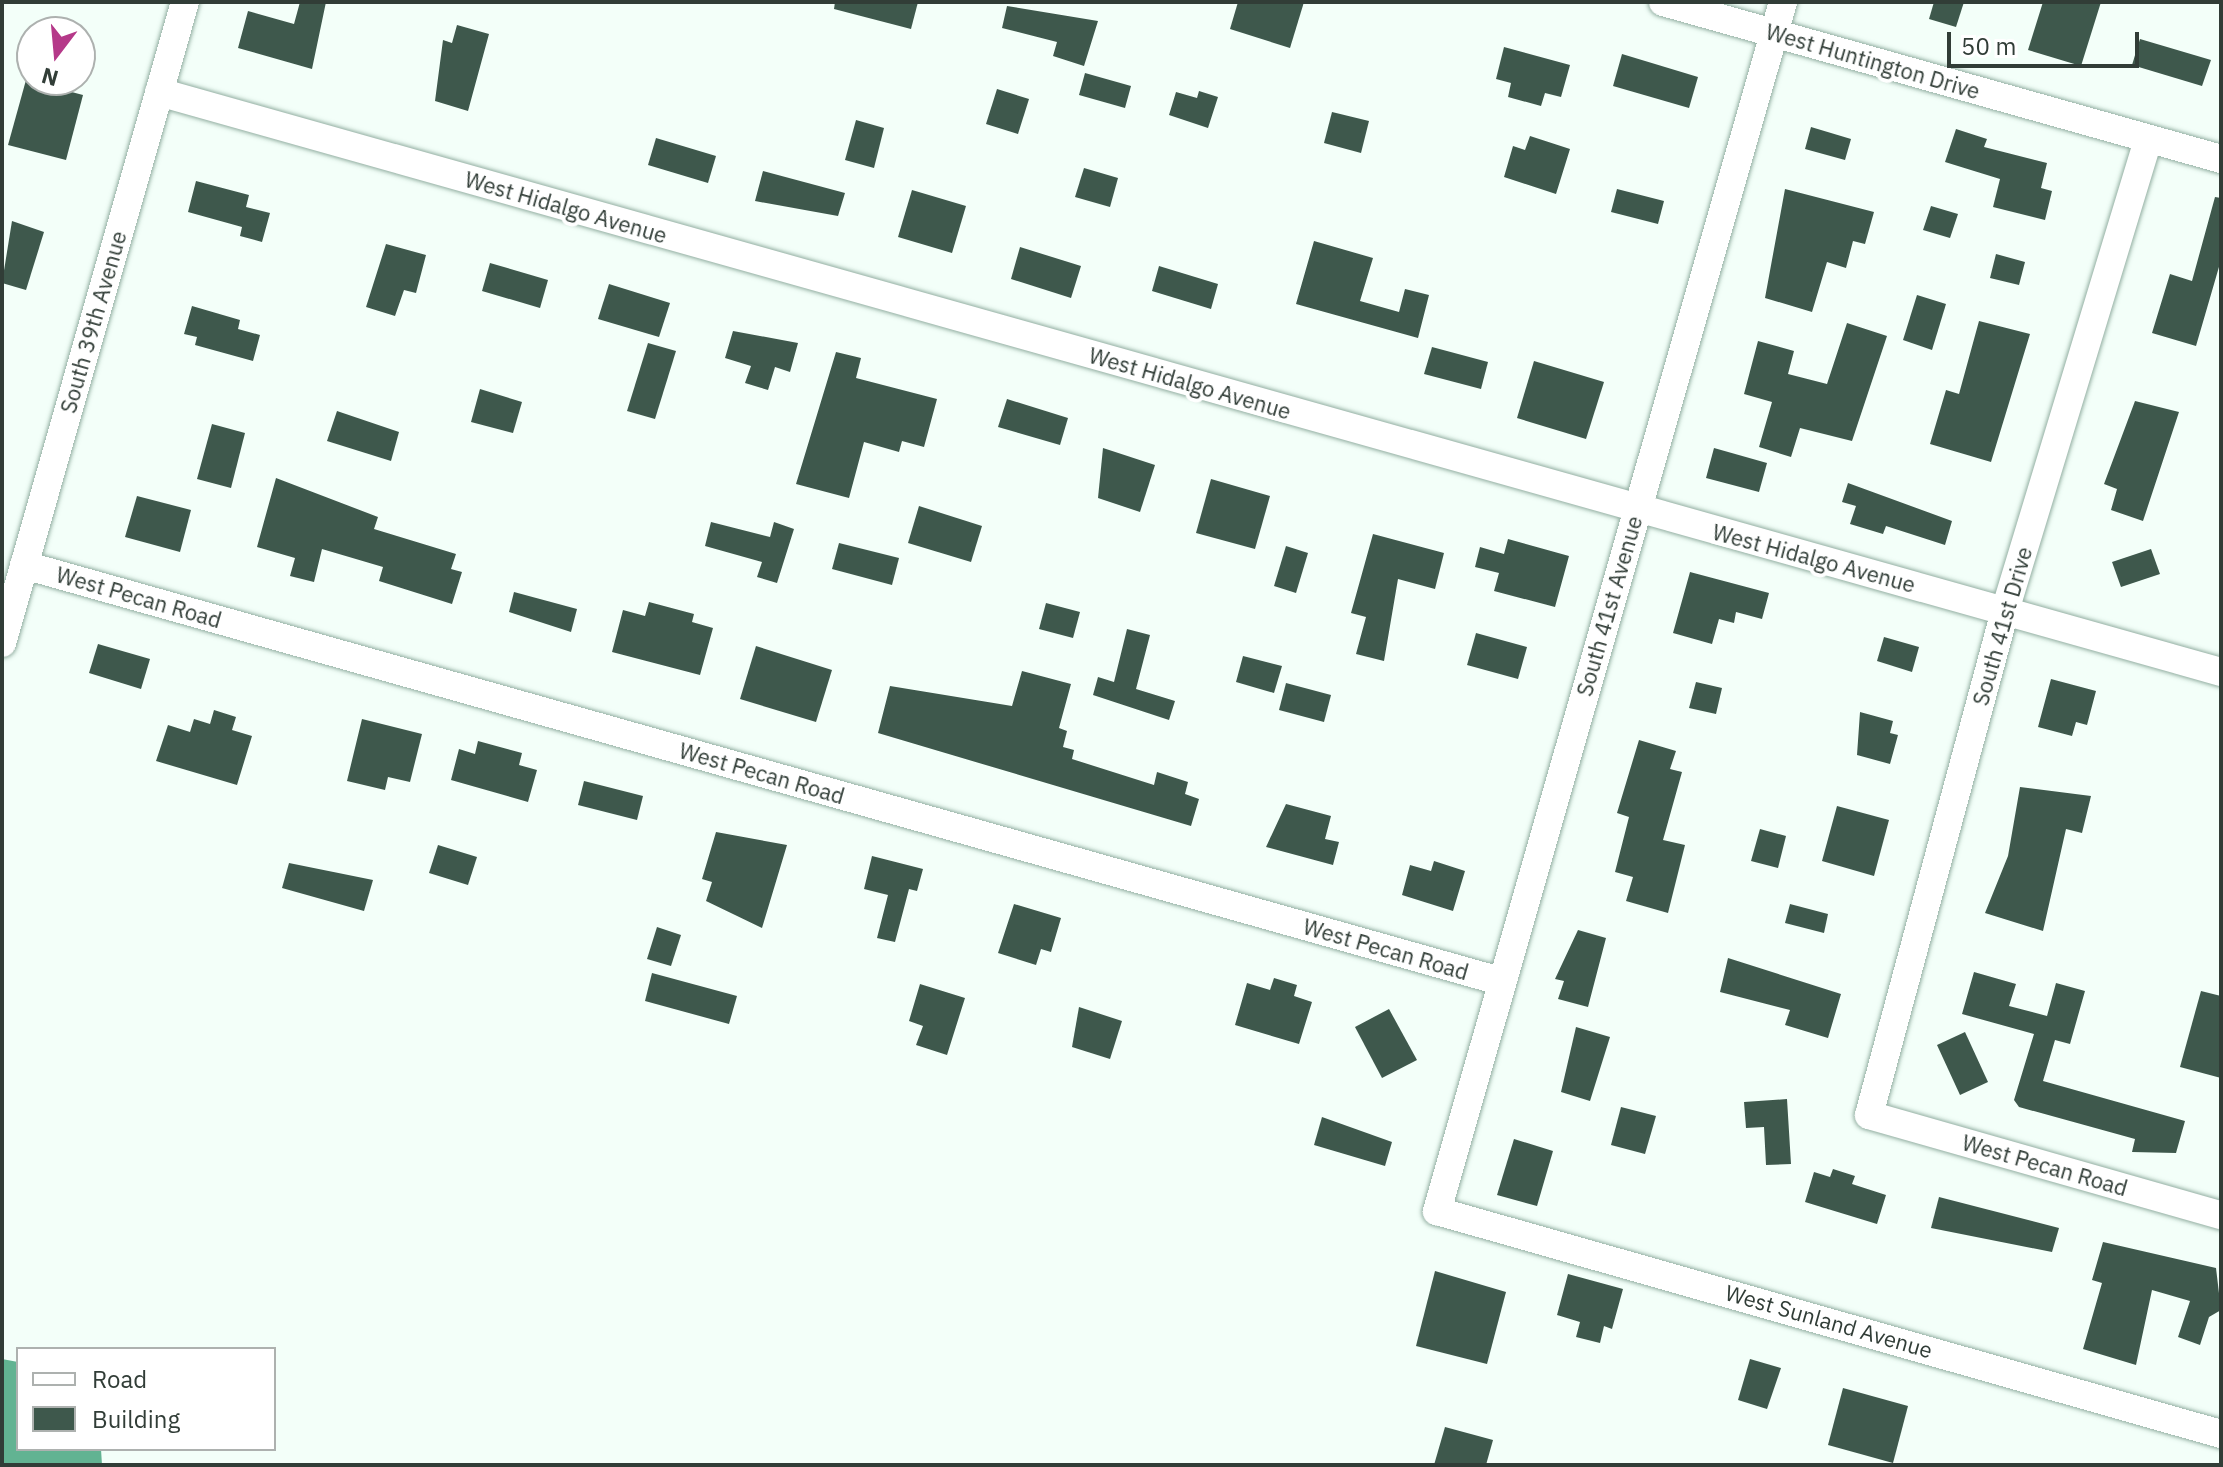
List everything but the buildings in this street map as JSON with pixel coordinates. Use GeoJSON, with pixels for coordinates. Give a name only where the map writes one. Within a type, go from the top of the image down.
{"type":"FeatureCollection","features":[{"type":"Feature","properties":{"kind":"street","name":"South 39th Avenue"},"geometry":{"type":"LineString","coordinates":[[2,643],[185,2]]}},
{"type":"Feature","properties":{"kind":"street","name":"West Huntington Drive"},"geometry":{"type":"LineString","coordinates":[[1663,2],[2221,159]]}},
{"type":"Feature","properties":{"kind":"street","name":"South 41st Avenue"},"geometry":{"type":"LineString","coordinates":[[1437,1211],[1500,981],[1783,2]]}},
{"type":"Feature","properties":{"kind":"street","name":"West Hidalgo Avenue"},"geometry":{"type":"LineString","coordinates":[[159,92],[2221,672]]}},
{"type":"Feature","properties":{"kind":"street","name":"South 41st Drive"},"geometry":{"type":"LineString","coordinates":[[1869,1115],[2005,611],[2148,140]]}},
{"type":"Feature","properties":{"kind":"street","name":"West Pecan Road"},"geometry":{"type":"LineString","coordinates":[[24,565],[1500,981]]}},
{"type":"Feature","properties":{"kind":"street","name":"West Pecan Road"},"geometry":{"type":"LineString","coordinates":[[1869,1115],[2221,1215]]}},
{"type":"Feature","properties":{"kind":"street","name":"West Sunland Avenue"},"geometry":{"type":"LineString","coordinates":[[1437,1211],[2221,1434]]}},
{"type":"Feature","properties":{"kind":"shaded area"},"geometry":{"type":"Polygon","coordinates":[[[2,1359],[16,1362],[16,1451],[101,1451],[102,1465],[2,1465],[2,1359]]]}}]}
